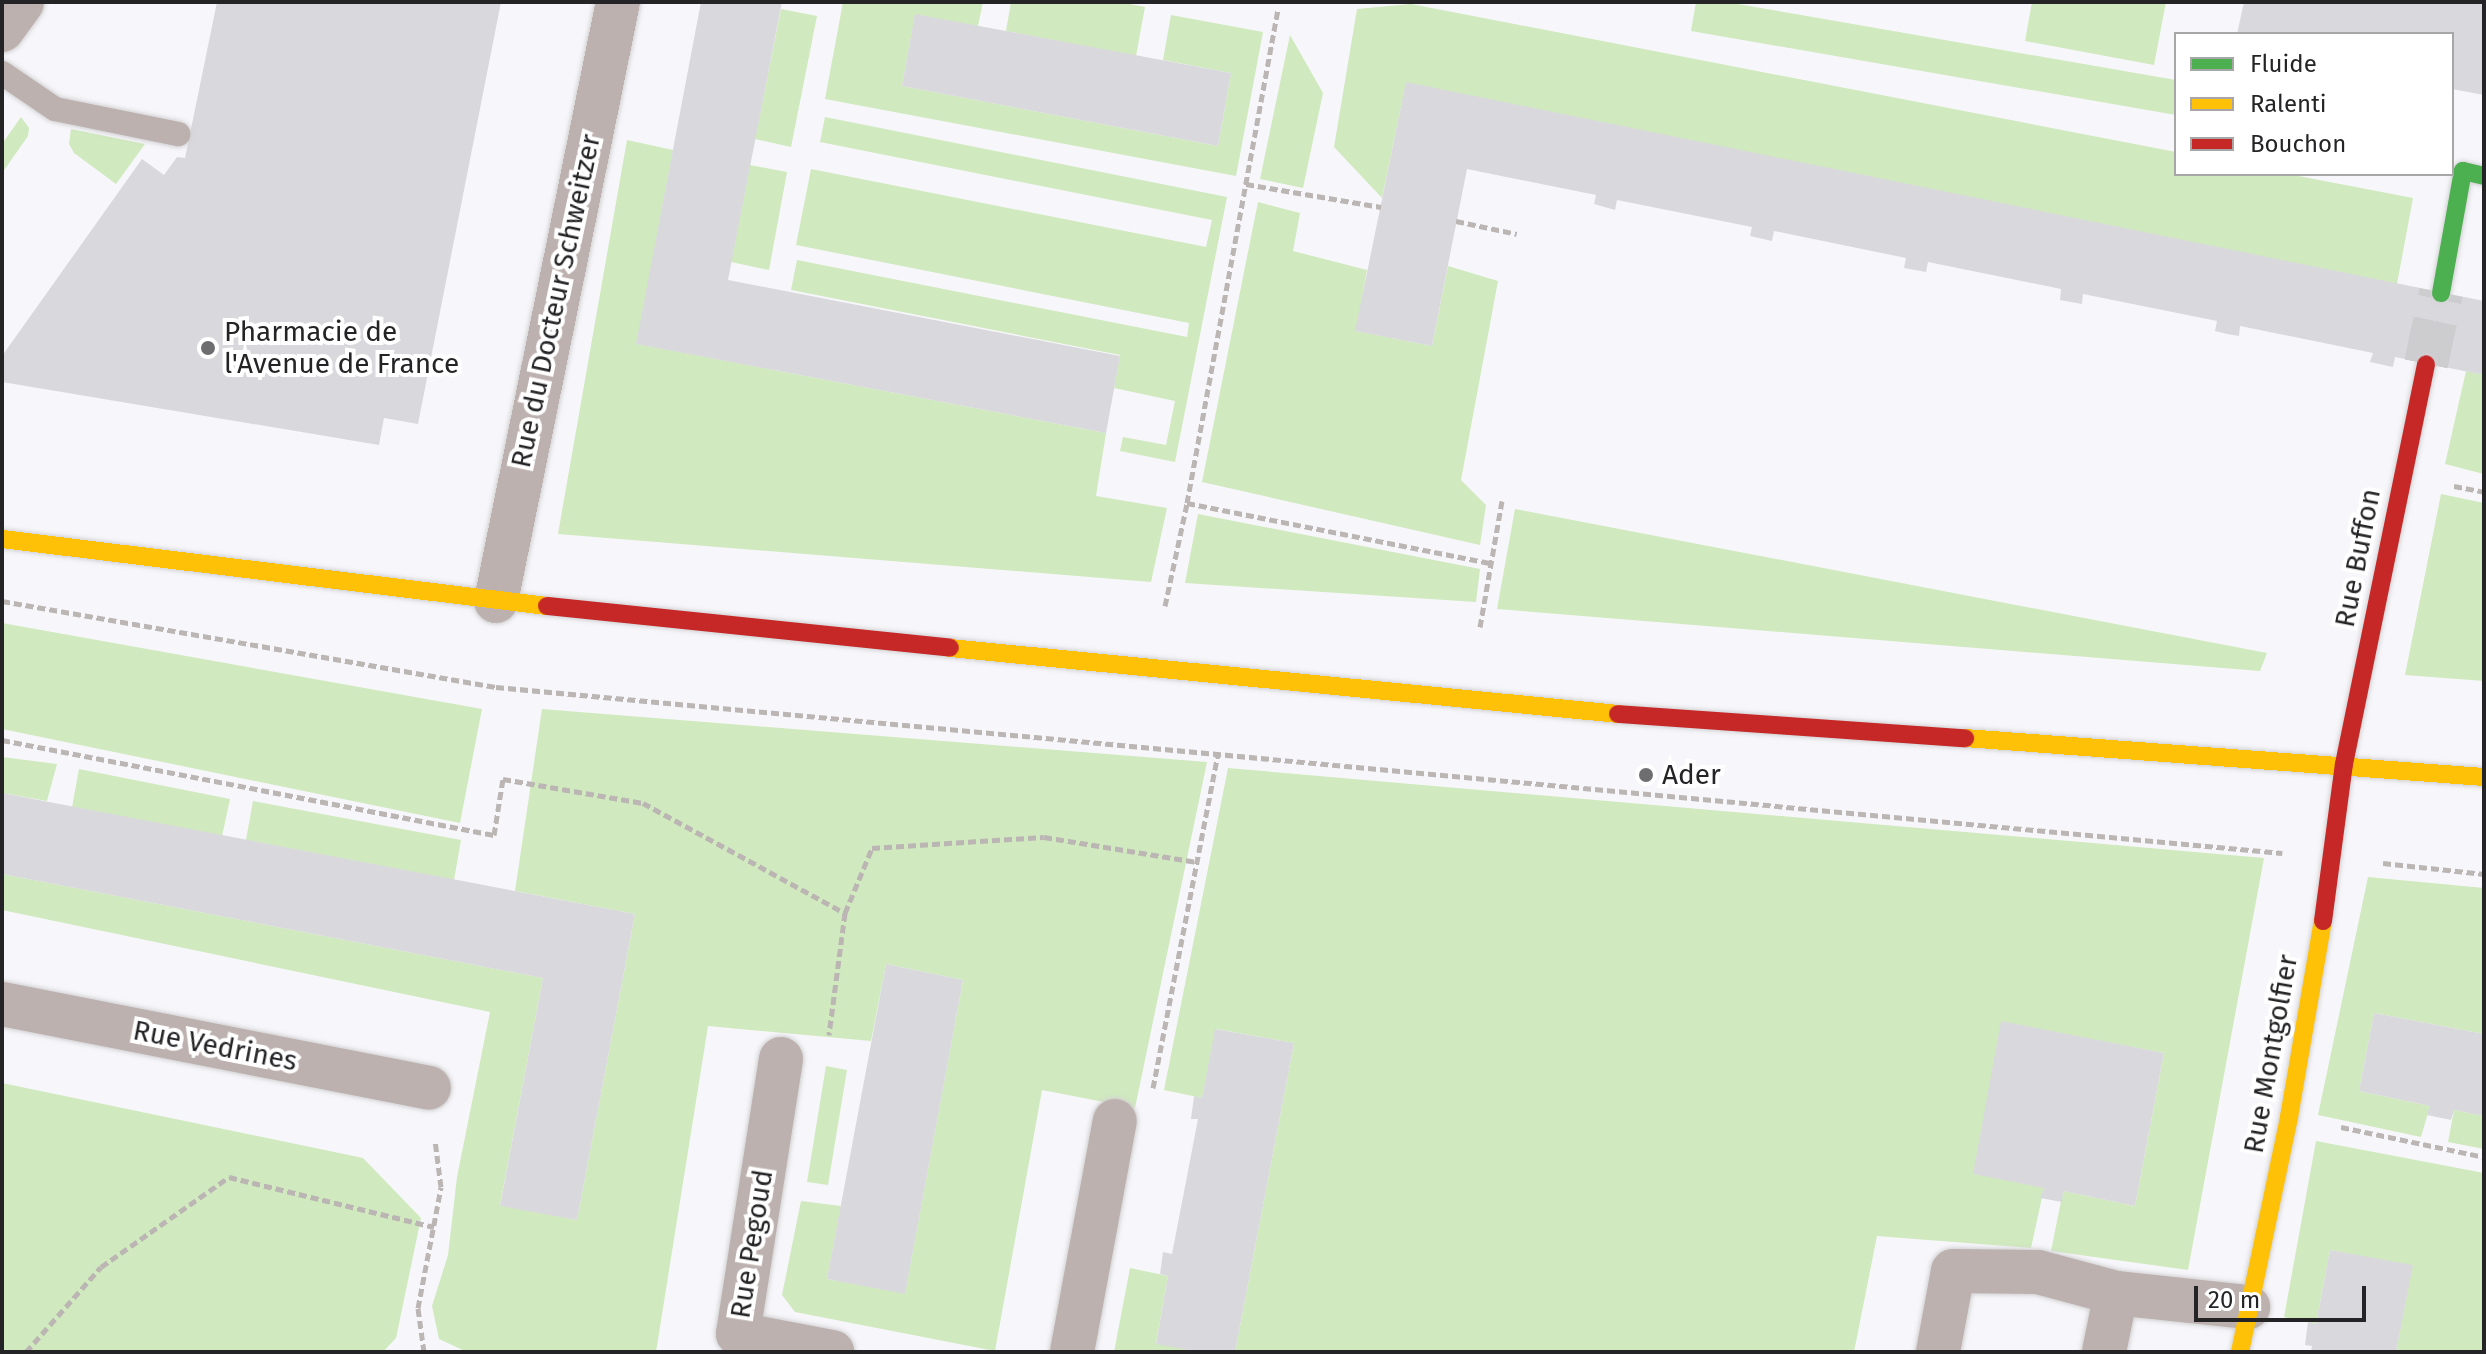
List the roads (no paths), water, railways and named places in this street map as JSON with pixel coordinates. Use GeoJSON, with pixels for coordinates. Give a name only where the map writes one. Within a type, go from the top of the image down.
{"type":"FeatureCollection","features":[{"type":"Feature","properties":{"kind":"main road"},"geometry":{"type":"LineString","coordinates":[[2441,293],[2463,171],[2484,176]]}},
{"type":"Feature","properties":{"kind":"main road","name":"Rue Buffon"},"geometry":{"type":"LineString","coordinates":[[2344,764],[2426,364]]}},
{"type":"Feature","properties":{"kind":"main road"},"geometry":{"type":"LineString","coordinates":[[2,539],[496,601],[1449,700],[1650,717],[2344,764],[2484,777]]}},
{"type":"Feature","properties":{"kind":"main road","name":"Rue Montgolfier"},"geometry":{"type":"LineString","coordinates":[[2240,1352],[2289,1117],[2327,900],[2344,764]]}},
{"type":"Feature","properties":{"kind":"street"},"geometry":{"type":"LineString","coordinates":[[2,30],[22,2]]}},
{"type":"Feature","properties":{"kind":"street","name":"Rue du Docteur Schweitzer"},"geometry":{"type":"LineString","coordinates":[[496,601],[618,2]]}},
{"type":"Feature","properties":{"kind":"street","name":"Rue Vedrines"},"geometry":{"type":"LineString","coordinates":[[2,1004],[429,1088]]}},
{"type":"Feature","properties":{"kind":"street","name":"Rue Pegoud"},"geometry":{"type":"LineString","coordinates":[[781,1059],[738,1334],[832,1352]]}},
{"type":"Feature","properties":{"kind":"street"},"geometry":{"type":"LineString","coordinates":[[1072,1352],[1115,1121]]}},
{"type":"Feature","properties":{"kind":"street"},"geometry":{"type":"LineString","coordinates":[[1938,1352],[1953,1271],[2038,1272],[2116,1293],[2248,1307]]}},
{"type":"Feature","properties":{"kind":"street"},"geometry":{"type":"LineString","coordinates":[[2104,1352],[2116,1293]]}},
{"type":"Feature","properties":{"kind":"lane"},"geometry":{"type":"LineString","coordinates":[[2,73],[55,109],[178,134]]}},
{"type":"Feature","properties":{"kind":"tunnel"},"geometry":{"type":"LineString","coordinates":[[2426,364],[2441,293]]}},
{"type":"Feature","properties":{"kind":"place","name":"Pharmacie de l'Avenue de France"},"geometry":{"type":"Point","coordinates":[208,348]}},
{"type":"Feature","properties":{"kind":"place","name":"Ader"},"geometry":{"type":"Point","coordinates":[1646,775]}}]}
